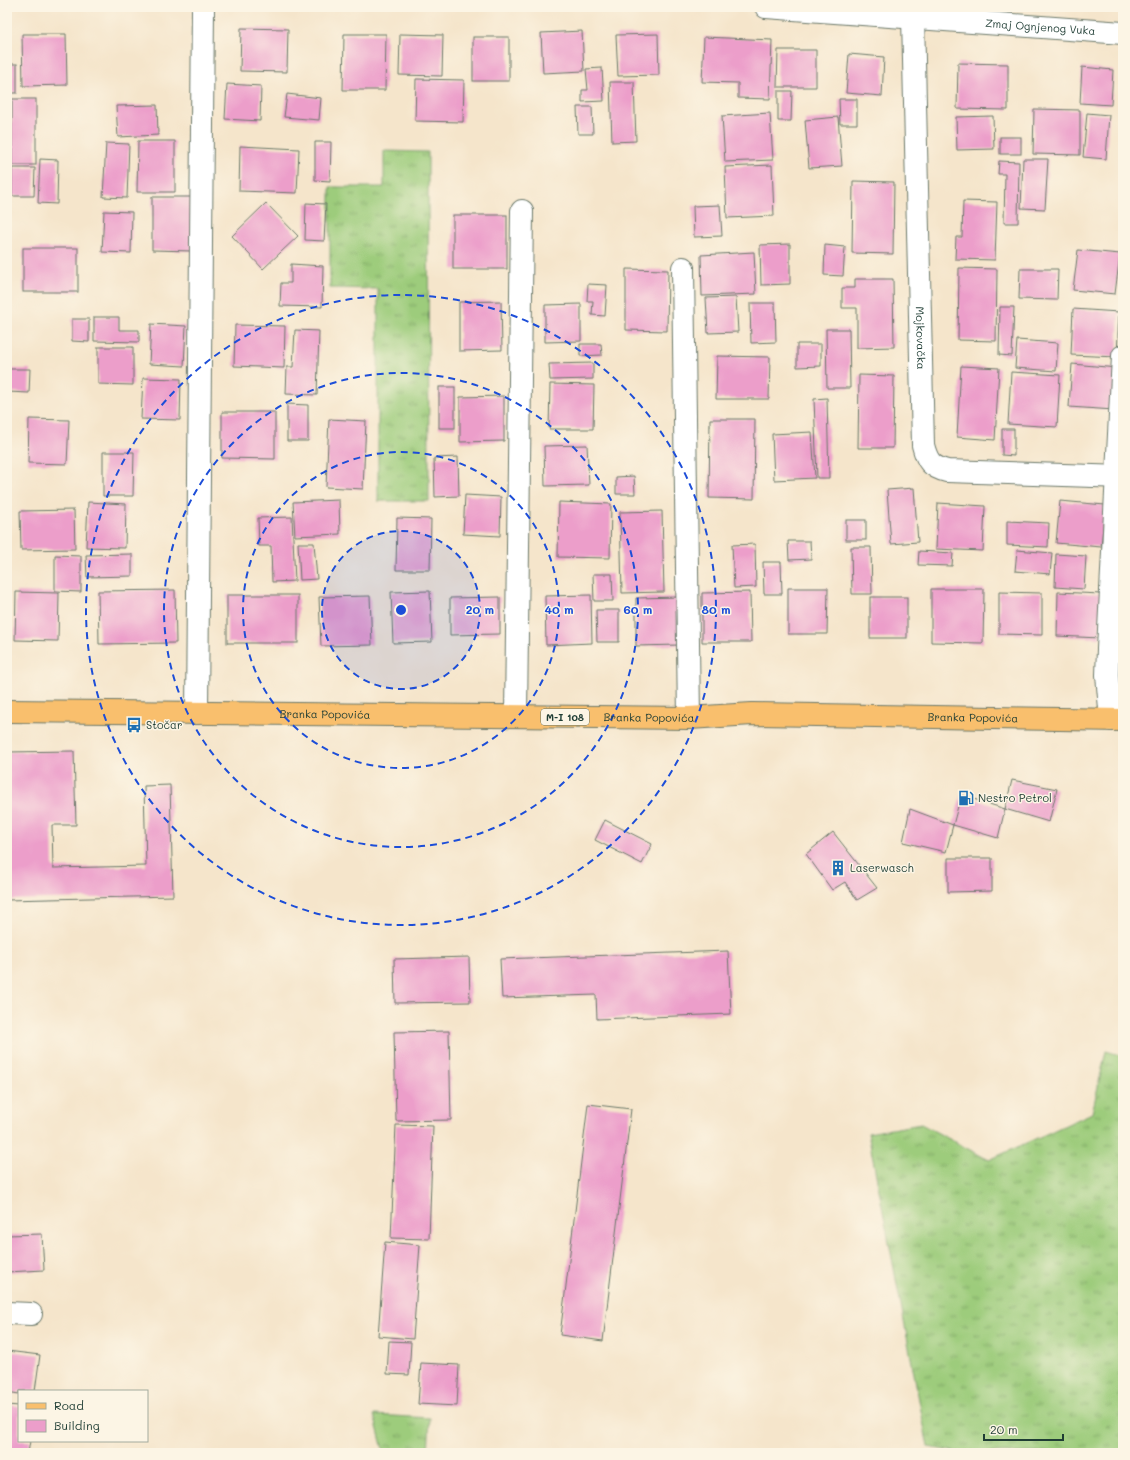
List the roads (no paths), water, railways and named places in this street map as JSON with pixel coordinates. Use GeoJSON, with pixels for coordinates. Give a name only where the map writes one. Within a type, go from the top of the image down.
{"type":"FeatureCollection","features":[{"type":"Feature","properties":{"kind":"main road","name":"Branka Popovića"},"geometry":{"type":"LineString","coordinates":[[7,712],[689,718],[752,714],[1117,720]]}},
{"type":"Feature","properties":{"kind":"street"},"geometry":{"type":"LineString","coordinates":[[197,713],[203,7]]}},
{"type":"Feature","properties":{"kind":"street","name":"Zmaj Ognjenog Vuka"},"geometry":{"type":"LineString","coordinates":[[766,7],[862,10],[912,17],[1035,17],[1123,33]]}},
{"type":"Feature","properties":{"kind":"street","name":"Mojkovačka"},"geometry":{"type":"LineString","coordinates":[[912,17],[923,445],[927,458],[929,462],[937,468],[947,471],[1120,477]]}},
{"type":"Feature","properties":{"kind":"street"},"geometry":{"type":"LineString","coordinates":[[516,716],[522,211]]}},
{"type":"Feature","properties":{"kind":"street"},"geometry":{"type":"LineString","coordinates":[[683,268],[689,718]]}},
{"type":"Feature","properties":{"kind":"street"},"geometry":{"type":"LineString","coordinates":[[1117,720],[1107,675],[1120,477],[1123,356]]}},
{"type":"Feature","properties":{"kind":"street"},"geometry":{"type":"LineString","coordinates":[[7,1313],[31,1314]]}},
{"type":"Feature","properties":{"kind":"place","name":"Stočar"},"geometry":{"type":"Point","coordinates":[134,725]}},
{"type":"Feature","properties":{"kind":"place","name":"Nestro Petrol"},"geometry":{"type":"Point","coordinates":[966,798]}},
{"type":"Feature","properties":{"kind":"place","name":"Laserwasch"},"geometry":{"type":"Point","coordinates":[838,868]}}]}
